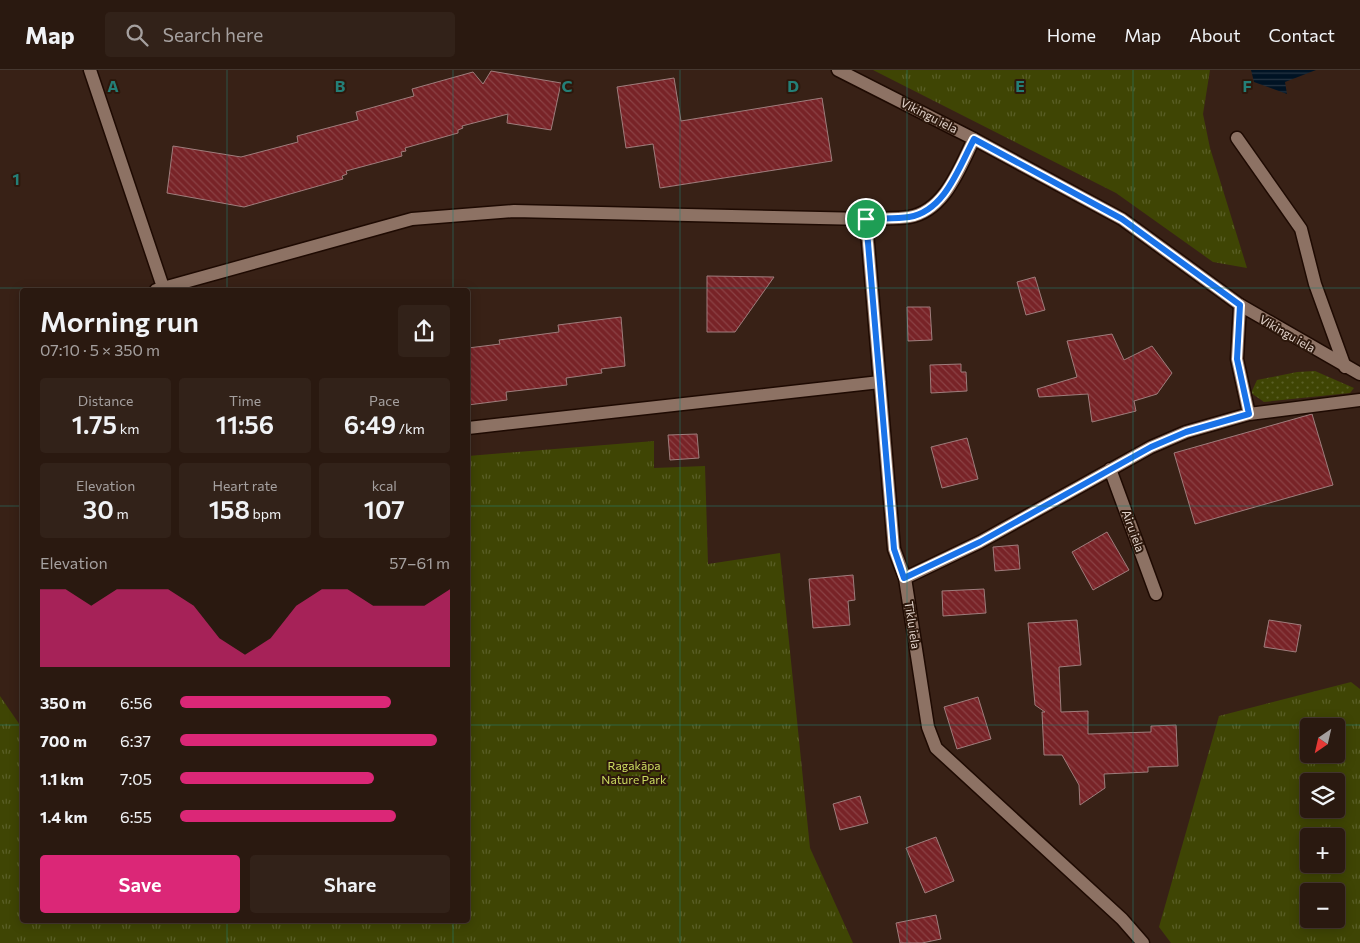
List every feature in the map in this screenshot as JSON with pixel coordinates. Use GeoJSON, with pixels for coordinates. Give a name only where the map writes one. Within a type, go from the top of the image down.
{"type":"FeatureCollection","features":[{"type":"Feature","properties":{"kind":"street"},"geometry":{"type":"LineString","coordinates":[[90,70],[161,288]]}},
{"type":"Feature","properties":{"kind":"street","name":"Vikingu iela"},"geometry":{"type":"LineString","coordinates":[[838,70],[855,74],[1122,219],[1240,305],[1360,374]]}},
{"type":"Feature","properties":{"kind":"street"},"geometry":{"type":"LineString","coordinates":[[1237,138],[1301,229],[1315,284],[1345,367]]}},
{"type":"Feature","properties":{"kind":"street"},"geometry":{"type":"LineString","coordinates":[[165,288],[412,219],[514,211],[866,219],[911,217],[934,206],[953,180],[974,139]]}},
{"type":"Feature","properties":{"kind":"street","name":"Tīklu iela"},"geometry":{"type":"LineString","coordinates":[[866,219],[894,549],[904,578],[928,727],[936,748],[1122,919],[1143,943]]}},
{"type":"Feature","properties":{"kind":"street"},"geometry":{"type":"LineString","coordinates":[[1240,305],[1237,359],[1249,414]]}},
{"type":"Feature","properties":{"kind":"street"},"geometry":{"type":"LineString","coordinates":[[470,428],[880,382]]}},
{"type":"Feature","properties":{"kind":"street"},"geometry":{"type":"LineString","coordinates":[[904,578],[980,542],[1151,447],[1186,432],[1249,414],[1360,400]]}},
{"type":"Feature","properties":{"kind":"street","name":"Airu iela"},"geometry":{"type":"LineString","coordinates":[[1110,469],[1156,594]]}},
{"type":"Feature","properties":{"kind":"green space"},"geometry":{"type":"Polygon","coordinates":[[[873,70],[1210,70],[1203,114],[1210,148],[1247,268],[1213,262],[1116,193],[873,70]]]}},
{"type":"Feature","properties":{"kind":"green space"},"geometry":{"type":"Polygon","coordinates":[[[1315,371],[1354,388],[1350,393],[1264,402],[1251,393],[1257,380],[1297,372],[1315,371]]]}},
{"type":"Feature","properties":{"kind":"green space","name":"Ragakāpa Nature Park"},"geometry":{"type":"Polygon","coordinates":[[[654,441],[654,468],[705,466],[708,564],[780,553],[810,848],[853,943],[0,943],[0,696],[20,725],[20,923],[470,923],[470,456],[654,441]]]}},
{"type":"Feature","properties":{"kind":"green space"},"geometry":{"type":"Polygon","coordinates":[[[1351,682],[1360,689],[1360,943],[1171,943],[1159,927],[1219,716],[1351,682]]]}},
{"type":"Feature","properties":{"kind":"water"},"geometry":{"type":"Polygon","coordinates":[[[1251,70],[1316,70],[1285,82],[1287,94],[1254,82],[1251,70]]]}},
{"type":"Feature","properties":{"kind":"building"},"geometry":{"type":"Polygon","coordinates":[[[491,71],[561,83],[551,130],[507,123],[508,114],[462,126],[463,128],[458,130],[458,133],[405,148],[406,151],[401,152],[402,156],[346,171],[347,174],[342,176],[343,179],[244,207],[167,193],[173,146],[241,157],[298,142],[297,136],[358,120],[356,112],[414,96],[412,89],[473,72],[483,84],[491,71]]]}},
{"type":"Feature","properties":{"kind":"building"},"geometry":{"type":"Polygon","coordinates":[[[674,78],[681,121],[822,98],[832,161],[660,188],[653,144],[626,148],[617,87],[674,78]]]}},
{"type":"Feature","properties":{"kind":"building"},"geometry":{"type":"Polygon","coordinates":[[[707,276],[774,277],[735,332],[707,332],[707,276]]]}},
{"type":"Feature","properties":{"kind":"building"},"geometry":{"type":"Polygon","coordinates":[[[1035,277],[1045,310],[1026,315],[1017,282],[1035,277]]]}},
{"type":"Feature","properties":{"kind":"building"},"geometry":{"type":"Polygon","coordinates":[[[907,307],[930,307],[932,340],[908,341],[907,307]]]}},
{"type":"Feature","properties":{"kind":"building"},"geometry":{"type":"Polygon","coordinates":[[[621,317],[625,366],[601,369],[602,373],[566,378],[567,385],[506,392],[507,400],[470,405],[470,348],[500,344],[499,340],[559,332],[558,325],[621,317]]]}},
{"type":"Feature","properties":{"kind":"building"},"geometry":{"type":"Polygon","coordinates":[[[1112,334],[1124,360],[1152,346],[1172,373],[1157,394],[1134,401],[1136,411],[1092,422],[1088,394],[1039,397],[1037,389],[1077,377],[1067,341],[1112,334]]]}},
{"type":"Feature","properties":{"kind":"building"},"geometry":{"type":"Polygon","coordinates":[[[961,364],[961,372],[966,372],[967,391],[931,393],[930,365],[961,364]]]}},
{"type":"Feature","properties":{"kind":"building"},"geometry":{"type":"Polygon","coordinates":[[[1312,414],[1333,485],[1195,524],[1174,453],[1312,414]]]}},
{"type":"Feature","properties":{"kind":"building"},"geometry":{"type":"Polygon","coordinates":[[[697,434],[699,458],[670,460],[668,435],[697,434]]]}},
{"type":"Feature","properties":{"kind":"building"},"geometry":{"type":"Polygon","coordinates":[[[967,438],[978,479],[942,488],[931,447],[967,438]]]}},
{"type":"Feature","properties":{"kind":"building"},"geometry":{"type":"Polygon","coordinates":[[[1107,532],[1129,570],[1093,590],[1072,552],[1107,532]]]}},
{"type":"Feature","properties":{"kind":"building"},"geometry":{"type":"Polygon","coordinates":[[[1018,545],[1020,569],[995,571],[993,547],[1018,545]]]}},
{"type":"Feature","properties":{"kind":"building"},"geometry":{"type":"Polygon","coordinates":[[[853,575],[855,600],[848,601],[850,625],[813,628],[809,579],[853,575]]]}},
{"type":"Feature","properties":{"kind":"building"},"geometry":{"type":"Polygon","coordinates":[[[984,589],[986,613],[943,616],[942,591],[984,589]]]}},
{"type":"Feature","properties":{"kind":"building"},"geometry":{"type":"Polygon","coordinates":[[[1077,620],[1081,665],[1059,667],[1061,712],[1088,711],[1088,734],[1151,732],[1151,726],[1176,725],[1178,766],[1148,767],[1148,772],[1104,774],[1105,788],[1080,805],[1079,785],[1062,755],[1044,755],[1042,712],[1045,712],[1035,705],[1028,623],[1077,620]]]}},
{"type":"Feature","properties":{"kind":"building"},"geometry":{"type":"Polygon","coordinates":[[[1269,620],[1301,625],[1296,652],[1264,647],[1269,620]]]}},
{"type":"Feature","properties":{"kind":"building"},"geometry":{"type":"Polygon","coordinates":[[[978,697],[991,739],[957,749],[944,707],[978,697]]]}},
{"type":"Feature","properties":{"kind":"building"},"geometry":{"type":"Polygon","coordinates":[[[860,796],[868,823],[840,830],[833,804],[860,796]]]}},
{"type":"Feature","properties":{"kind":"building"},"geometry":{"type":"Polygon","coordinates":[[[936,837],[954,881],[925,893],[906,848],[936,837]]]}},
{"type":"Feature","properties":{"kind":"building"},"geometry":{"type":"Polygon","coordinates":[[[936,915],[941,939],[922,943],[900,943],[896,923],[936,915]]]}},
{"type":"Feature","properties":{"kind":"route"},"geometry":{"type":"LineString","coordinates":[[974,139],[1122,219],[1240,305],[1237,359],[1249,414],[1186,432],[1151,447],[980,542],[904,578],[894,549],[866,219],[911,217],[934,206],[953,180],[974,139]]}}]}
